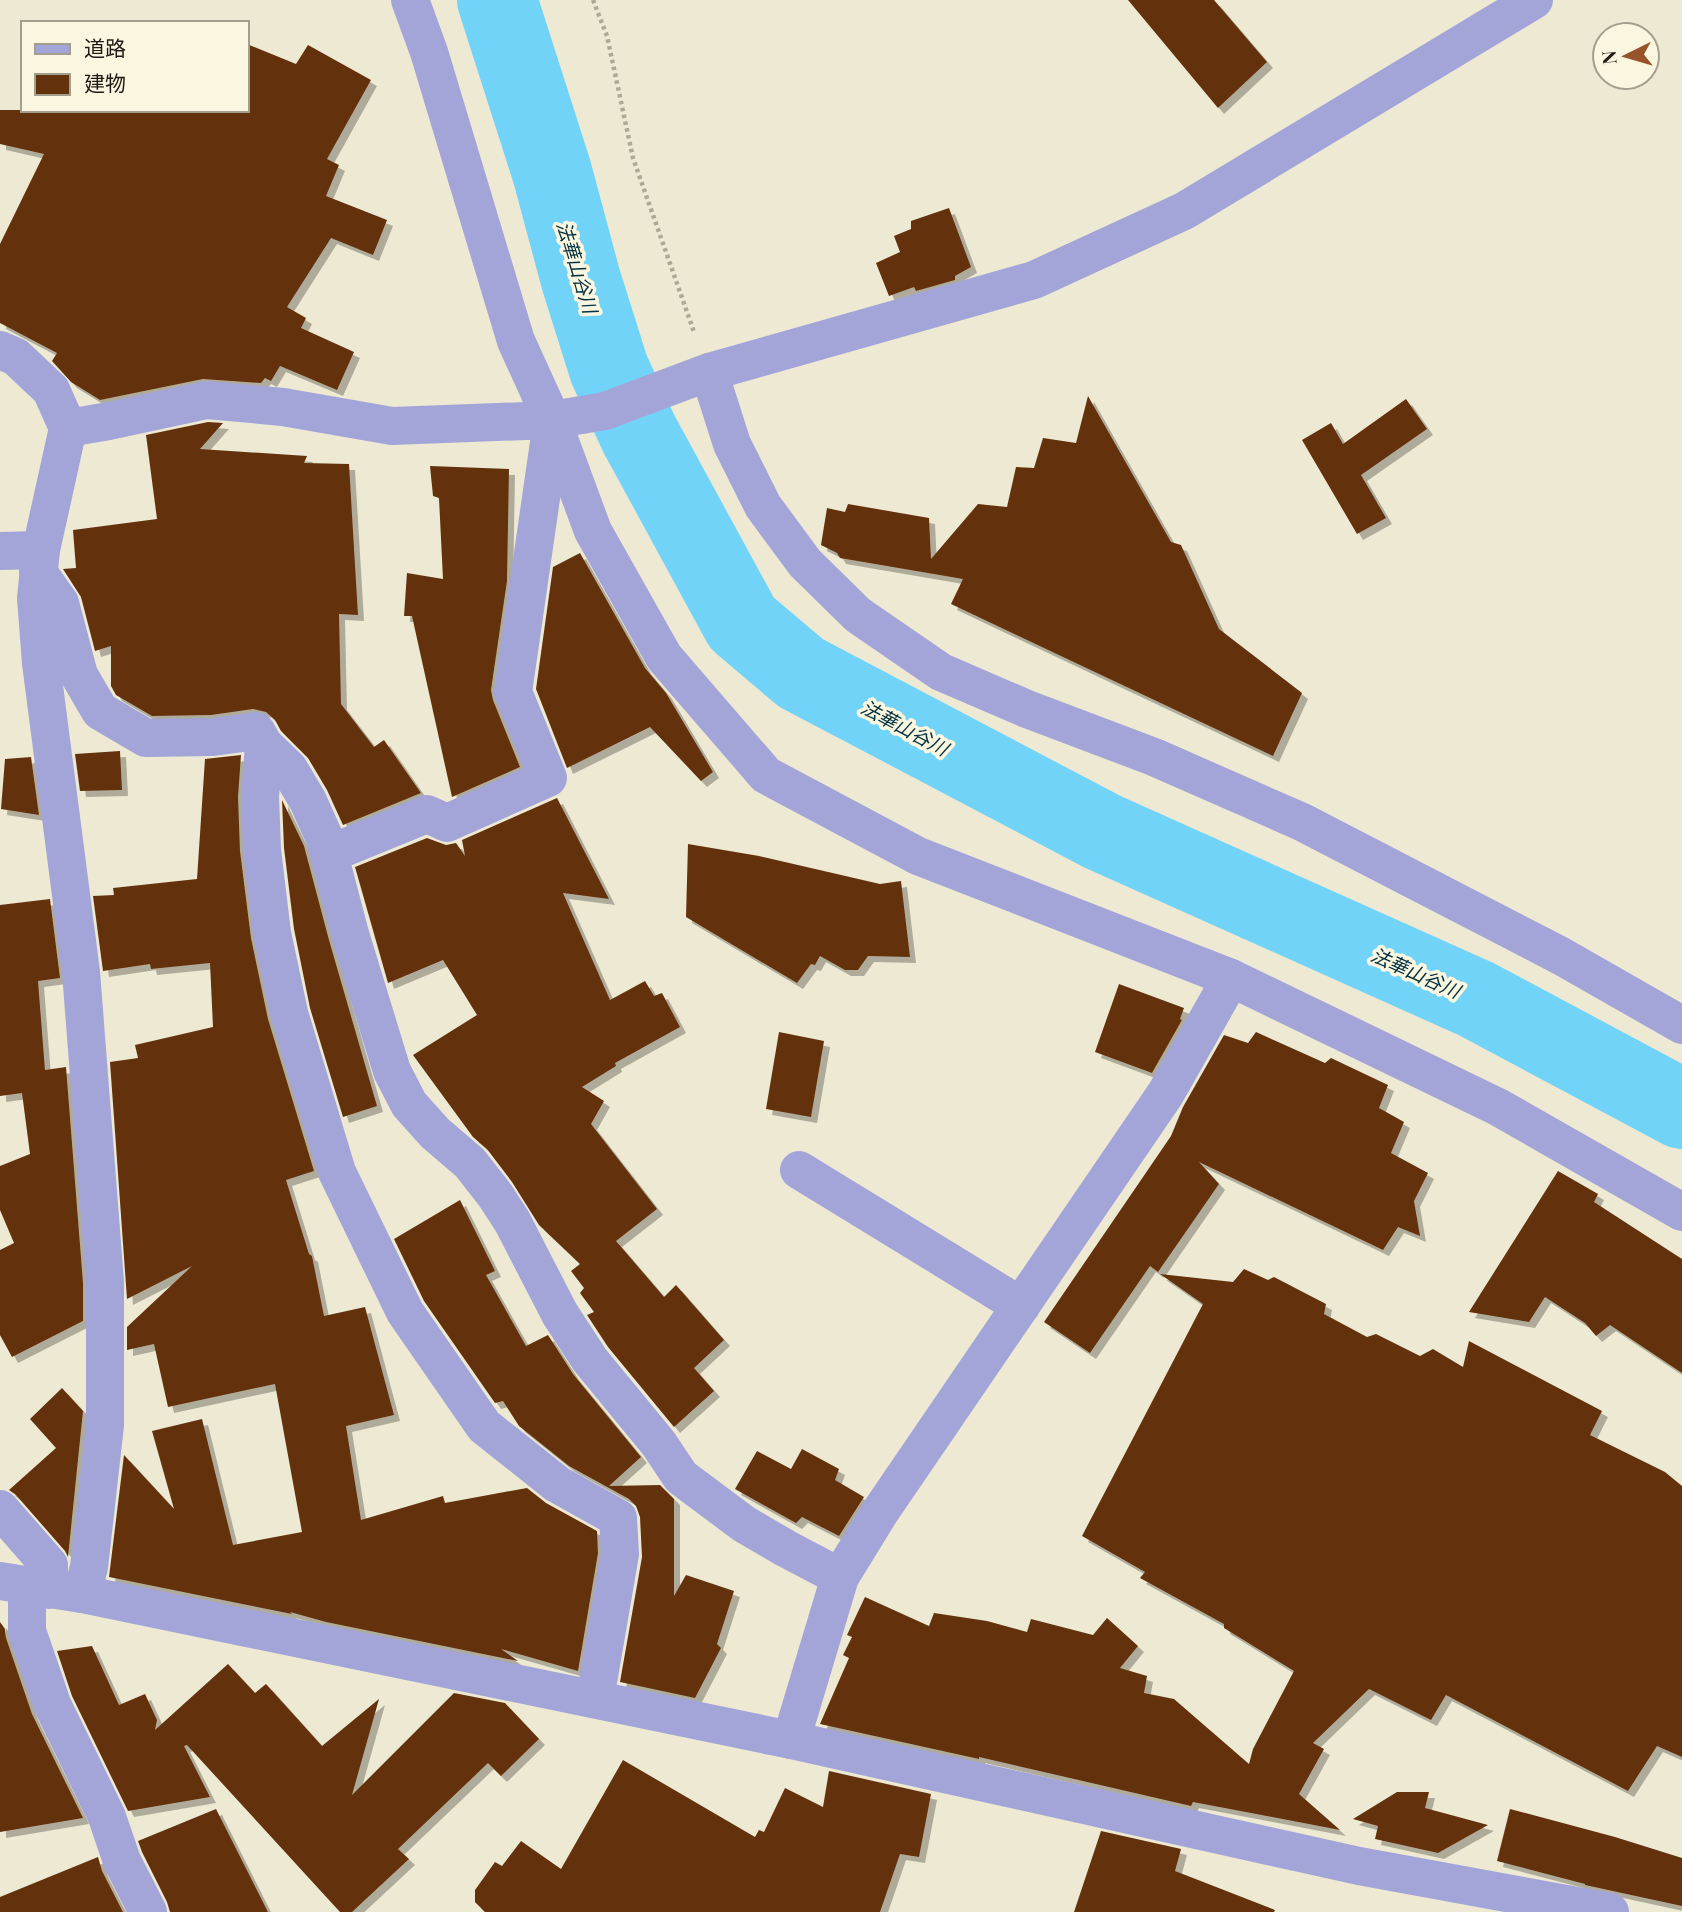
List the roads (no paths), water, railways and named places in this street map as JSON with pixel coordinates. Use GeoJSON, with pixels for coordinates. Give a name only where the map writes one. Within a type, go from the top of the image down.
{"type":"FeatureCollection","features":[{"type":"Feature","properties":{"kind":"street"},"geometry":{"type":"LineString","coordinates":[[410,0],[429,52],[516,341],[552,420],[593,531],[664,657],[766,775],[918,856],[1231,978],[1498,1107],[1682,1212]]}},
{"type":"Feature","properties":{"kind":"street"},"geometry":{"type":"LineString","coordinates":[[68,428],[207,400],[283,407],[391,426],[552,420],[605,411],[709,372],[1034,280],[1184,211],[1534,0]]}},
{"type":"Feature","properties":{"kind":"street"},"geometry":{"type":"LineString","coordinates":[[0,350],[16,357],[51,390],[68,428],[39,561],[36,598],[41,663],[81,972],[105,1282],[105,1425],[89,1567],[31,1596]]}},
{"type":"Feature","properties":{"kind":"street"},"geometry":{"type":"LineString","coordinates":[[709,372],[732,444],[763,506],[805,564],[858,614],[941,672],[1027,709],[1154,757],[1302,822],[1561,956],[1682,1025]]}},
{"type":"Feature","properties":{"kind":"street"},"geometry":{"type":"LineString","coordinates":[[329,855],[427,814],[447,823],[548,778],[513,692],[552,420]]}},
{"type":"Feature","properties":{"kind":"street"},"geometry":{"type":"LineString","coordinates":[[0,551],[39,561],[60,603],[79,675],[100,711],[146,738],[213,737],[256,731],[264,745],[289,769],[308,801],[325,839],[392,1071],[409,1104],[435,1133],[470,1163],[495,1195],[560,1314],[590,1360],[652,1434],[681,1476],[744,1524],[840,1577]]}},
{"type":"Feature","properties":{"kind":"street"},"geometry":{"type":"LineString","coordinates":[[264,745],[260,796],[262,850],[272,933],[289,1013],[338,1172],[405,1312],[484,1426],[557,1484],[618,1518],[620,1554],[595,1699]]}},
{"type":"Feature","properties":{"kind":"street"},"geometry":{"type":"LineString","coordinates":[[791,1740],[840,1577],[880,1512],[1166,1093],[1231,978]]}},
{"type":"Feature","properties":{"kind":"street"},"geometry":{"type":"LineString","coordinates":[[799,1170],[1021,1306]]}},
{"type":"Feature","properties":{"kind":"street"},"geometry":{"type":"LineString","coordinates":[[0,1510],[48,1565],[31,1596],[27,1631],[52,1704],[107,1817],[122,1861],[148,1912]]}},
{"type":"Feature","properties":{"kind":"street"},"geometry":{"type":"LineString","coordinates":[[31,1596],[595,1699],[1359,1866],[1610,1912]]}},
{"type":"Feature","properties":{"kind":"waterway","name":"法華山谷川"},"geometry":{"type":"LineString","coordinates":[[497,0],[552,172],[581,280],[609,369],[639,434],[742,623],[801,673],[1103,832],[1476,999],[1682,1109]]}}]}
